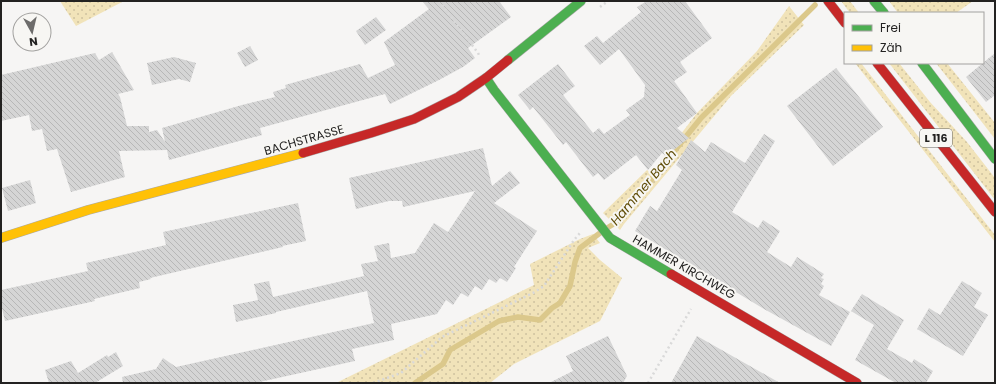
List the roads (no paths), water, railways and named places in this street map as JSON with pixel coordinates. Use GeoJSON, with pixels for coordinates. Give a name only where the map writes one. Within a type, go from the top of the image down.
{"type":"FeatureCollection","features":[{"type":"Feature","properties":{"kind":"street","name":"BACHSTRASSE"},"geometry":{"type":"LineString","coordinates":[[1,238],[88,210],[286,158],[414,120],[458,97],[486,78],[581,1]]}},
{"type":"Feature","properties":{"kind":"street"},"geometry":{"type":"LineString","coordinates":[[828,1],[844,22]]}},
{"type":"Feature","properties":{"kind":"street"},"geometry":{"type":"LineString","coordinates":[[874,1],[883,12]]}},
{"type":"Feature","properties":{"kind":"street","name":"L 116"},"geometry":{"type":"LineString","coordinates":[[878,64],[995,212]]}},
{"type":"Feature","properties":{"kind":"street","name":"L 116"},"geometry":{"type":"LineString","coordinates":[[923,64],[995,159]]}},
{"type":"Feature","properties":{"kind":"street","name":"HAMMER KIRCHWEG"},"geometry":{"type":"LineString","coordinates":[[486,78],[610,238],[857,383]]}},
{"type":"Feature","properties":{"kind":"waterway","name":"Hammer Bach"},"geometry":{"type":"LineString","coordinates":[[607,228],[617,222],[701,118],[815,5]]}},
{"type":"Feature","properties":{"kind":"waterway","name":"Hammer Bach"},"geometry":{"type":"LineString","coordinates":[[415,383],[443,364],[450,350],[499,321],[518,317],[540,320],[552,308],[560,303],[570,286],[575,262],[580,248],[600,233]]}}]}
